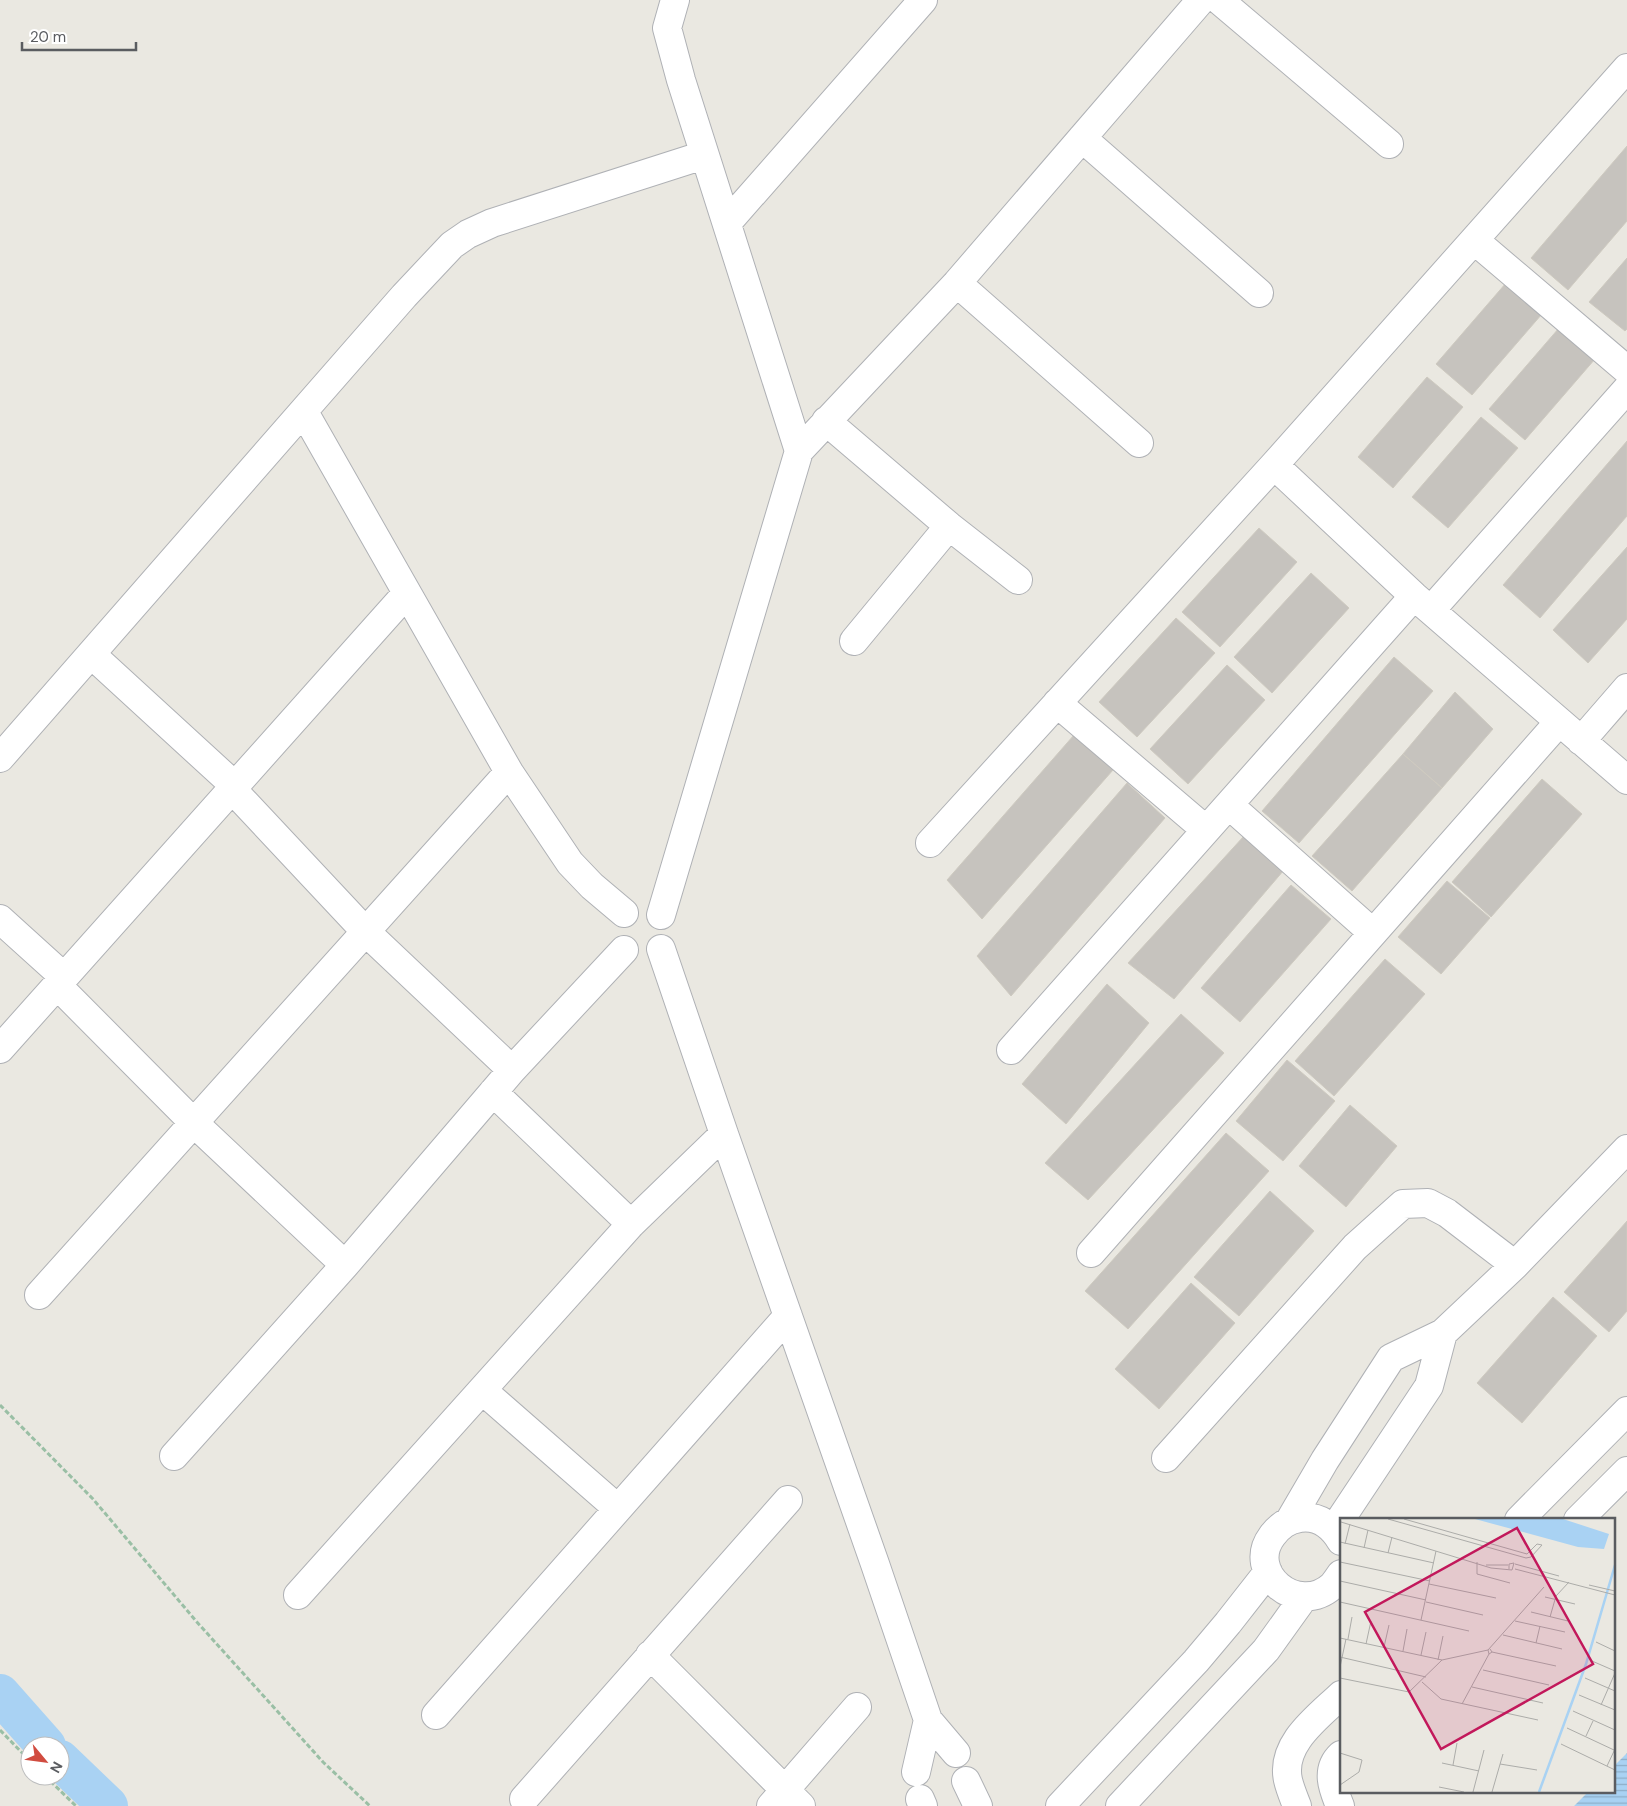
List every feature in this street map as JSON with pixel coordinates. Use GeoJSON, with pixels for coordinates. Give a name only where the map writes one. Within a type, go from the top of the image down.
{"type":"FeatureCollection","features":[{"type":"Feature","properties":{"kind":"street"},"geometry":{"type":"LineString","coordinates":[[675,0],[667,28],[681,80],[798,451]]}},
{"type":"Feature","properties":{"kind":"street"},"geometry":{"type":"LineString","coordinates":[[727,223],[923,0]]}},
{"type":"Feature","properties":{"kind":"street"},"geometry":{"type":"LineString","coordinates":[[661,915],[798,451],[957,283],[1202,0]]}},
{"type":"Feature","properties":{"kind":"street"},"geometry":{"type":"LineString","coordinates":[[1219,0],[1389,144]]}},
{"type":"Feature","properties":{"kind":"street"},"geometry":{"type":"LineString","coordinates":[[930,843],[1274,465],[1627,68]]}},
{"type":"Feature","properties":{"kind":"street"},"geometry":{"type":"LineString","coordinates":[[1082,138],[1259,293]]}},
{"type":"Feature","properties":{"kind":"street"},"geometry":{"type":"LineString","coordinates":[[0,758],[404,296],[452,245],[468,234],[492,223],[704,155]]}},
{"type":"Feature","properties":{"kind":"street"},"geometry":{"type":"LineString","coordinates":[[1474,240],[1627,370]]}},
{"type":"Feature","properties":{"kind":"street"},"geometry":{"type":"LineString","coordinates":[[957,283],[1139,443]]}},
{"type":"Feature","properties":{"kind":"street"},"geometry":{"type":"LineString","coordinates":[[1011,1050],[1229,805],[1627,389]]}},
{"type":"Feature","properties":{"kind":"street"},"geometry":{"type":"LineString","coordinates":[[304,412],[510,772],[570,863],[592,886],[624,913]]}},
{"type":"Feature","properties":{"kind":"street"},"geometry":{"type":"LineString","coordinates":[[826,421],[949,526],[1018,580]]}},
{"type":"Feature","properties":{"kind":"street"},"geometry":{"type":"LineString","coordinates":[[1274,465],[1423,603],[1627,780]]}},
{"type":"Feature","properties":{"kind":"street"},"geometry":{"type":"LineString","coordinates":[[854,641],[949,526]]}},
{"type":"Feature","properties":{"kind":"street"},"geometry":{"type":"LineString","coordinates":[[0,1049],[407,593]]}},
{"type":"Feature","properties":{"kind":"street"},"geometry":{"type":"LineString","coordinates":[[91,654],[233,788],[366,932],[512,1070]]}},
{"type":"Feature","properties":{"kind":"street"},"geometry":{"type":"LineString","coordinates":[[1581,741],[1627,688]]}},
{"type":"Feature","properties":{"kind":"street"},"geometry":{"type":"LineString","coordinates":[[1057,703],[1206,830]]}},
{"type":"Feature","properties":{"kind":"street"},"geometry":{"type":"LineString","coordinates":[[1091,1253],[1559,722]]}},
{"type":"Feature","properties":{"kind":"street"},"geometry":{"type":"LineString","coordinates":[[39,1295],[510,772]]}},
{"type":"Feature","properties":{"kind":"street"},"geometry":{"type":"LineString","coordinates":[[1229,805],[1373,933]]}},
{"type":"Feature","properties":{"kind":"street"},"geometry":{"type":"LineString","coordinates":[[643,906],[653,909],[661,915],[666,926],[667,938],[661,948],[653,955],[643,958],[633,955],[624,950],[618,942],[616,932],[618,922],[624,913],[633,908],[643,906]]}},
{"type":"Feature","properties":{"kind":"street"},"geometry":{"type":"LineString","coordinates":[[0,920],[194,1123],[345,1265]]}},
{"type":"Feature","properties":{"kind":"street"},"geometry":{"type":"LineString","coordinates":[[661,948],[928,1720],[956,1752]]}},
{"type":"Feature","properties":{"kind":"street"},"geometry":{"type":"LineString","coordinates":[[174,1456],[345,1265],[512,1070],[624,950]]}},
{"type":"Feature","properties":{"kind":"street"},"geometry":{"type":"LineString","coordinates":[[493,1092],[631,1224]]}},
{"type":"Feature","properties":{"kind":"street"},"geometry":{"type":"LineString","coordinates":[[298,1595],[631,1224],[724,1134]]}},
{"type":"Feature","properties":{"kind":"street"},"geometry":{"type":"LineString","coordinates":[[1290,1520],[1326,1460],[1392,1358],[1443,1333],[1515,1265],[1627,1149]]}},
{"type":"Feature","properties":{"kind":"street"},"geometry":{"type":"LineString","coordinates":[[1166,1458],[1355,1247],[1403,1204],[1428,1203],[1447,1213],[1515,1265]]}},
{"type":"Feature","properties":{"kind":"street"},"geometry":{"type":"LineString","coordinates":[[436,1715],[788,1316]]}},
{"type":"Feature","properties":{"kind":"street"},"geometry":{"type":"LineString","coordinates":[[1347,1518],[1428,1386],[1443,1333]]}},
{"type":"Feature","properties":{"kind":"street"},"geometry":{"type":"LineString","coordinates":[[482,1390],[617,1508]]}},
{"type":"Feature","properties":{"kind":"street"},"geometry":{"type":"LineString","coordinates":[[1521,1518],[1627,1411]]}},
{"type":"Feature","properties":{"kind":"street"},"geometry":{"type":"LineString","coordinates":[[1580,1518],[1627,1471]]}},
{"type":"Feature","properties":{"kind":"street"},"geometry":{"type":"LineString","coordinates":[[524,1799],[788,1500]]}},
{"type":"Feature","properties":{"kind":"street"},"geometry":{"type":"LineString","coordinates":[[1337,1535],[1321,1520],[1306,1517],[1290,1520],[1277,1528],[1268,1541],[1265,1556],[1268,1572],[1276,1585],[1289,1594],[1304,1597],[1320,1594],[1332,1586],[1340,1575]]}},
{"type":"Feature","properties":{"kind":"street"},"geometry":{"type":"LineString","coordinates":[[1060,1806],[1196,1661],[1268,1572]]}},
{"type":"Feature","properties":{"kind":"street"},"geometry":{"type":"LineString","coordinates":[[1120,1806],[1266,1650],[1304,1597]]}},
{"type":"Feature","properties":{"kind":"street"},"geometry":{"type":"LineString","coordinates":[[650,1655],[786,1800],[857,1707]]}},
{"type":"Feature","properties":{"kind":"street"},"geometry":{"type":"LineString","coordinates":[[1297,1806],[1288,1779],[1288,1758],[1294,1744],[1308,1726],[1340,1696]]}},
{"type":"Feature","properties":{"kind":"street"},"geometry":{"type":"LineString","coordinates":[[916,1772],[928,1720]]}},
{"type":"Feature","properties":{"kind":"street"},"geometry":{"type":"LineString","coordinates":[[1340,1755],[1336,1760],[1332,1772],[1332,1786],[1340,1806]]}},
{"type":"Feature","properties":{"kind":"street"},"geometry":{"type":"LineString","coordinates":[[966,1781],[978,1806]]}},
{"type":"Feature","properties":{"kind":"path"},"geometry":{"type":"LineString","coordinates":[[0,1405],[93,1499],[210,1636],[323,1762],[370,1806]]}},
{"type":"Feature","properties":{"kind":"path"},"geometry":{"type":"LineString","coordinates":[[0,1730],[20,1751]]}},
{"type":"Feature","properties":{"kind":"path"},"geometry":{"type":"LineString","coordinates":[[55,1786],[76,1806]]}},
{"type":"Feature","properties":{"kind":"water"},"geometry":{"type":"Polygon","coordinates":[[[1627,1753],[1627,1806],[1574,1806],[1586,1794],[1614,1794],[1614,1766],[1627,1753]]]}},
{"type":"Feature","properties":{"kind":"building"},"geometry":{"type":"Polygon","coordinates":[[[1627,146],[1627,221],[1568,290],[1531,258],[1627,146]]]}},
{"type":"Feature","properties":{"kind":"building"},"geometry":{"type":"Polygon","coordinates":[[[1627,258],[1627,329],[1625,331],[1589,302],[1627,258]]]}},
{"type":"Feature","properties":{"kind":"building"},"geometry":{"type":"Polygon","coordinates":[[[1506,283],[1542,314],[1472,395],[1436,364],[1506,283]]]}},
{"type":"Feature","properties":{"kind":"building"},"geometry":{"type":"Polygon","coordinates":[[[1559,328],[1595,359],[1525,440],[1489,409],[1559,328]]]}},
{"type":"Feature","properties":{"kind":"building"},"geometry":{"type":"Polygon","coordinates":[[[1427,377],[1463,407],[1393,488],[1358,457],[1427,377]]]}},
{"type":"Feature","properties":{"kind":"building"},"geometry":{"type":"Polygon","coordinates":[[[1481,417],[1518,448],[1448,528],[1412,497],[1481,417]]]}},
{"type":"Feature","properties":{"kind":"building"},"geometry":{"type":"Polygon","coordinates":[[[1627,441],[1627,516],[1540,618],[1503,585],[1627,441]]]}},
{"type":"Feature","properties":{"kind":"building"},"geometry":{"type":"Polygon","coordinates":[[[1259,528],[1297,562],[1220,647],[1182,612],[1259,528]]]}},
{"type":"Feature","properties":{"kind":"building"},"geometry":{"type":"Polygon","coordinates":[[[1627,547],[1627,619],[1588,663],[1553,630],[1627,547]]]}},
{"type":"Feature","properties":{"kind":"building"},"geometry":{"type":"Polygon","coordinates":[[[1311,573],[1349,608],[1272,693],[1234,657],[1311,573]]]}},
{"type":"Feature","properties":{"kind":"building"},"geometry":{"type":"Polygon","coordinates":[[[1176,618],[1215,653],[1137,737],[1099,702],[1176,618]]]}},
{"type":"Feature","properties":{"kind":"building"},"geometry":{"type":"Polygon","coordinates":[[[1394,657],[1433,691],[1299,843],[1262,811],[1394,657]]]}},
{"type":"Feature","properties":{"kind":"building"},"geometry":{"type":"Polygon","coordinates":[[[1227,665],[1265,700],[1188,784],[1150,749],[1227,665]]]}},
{"type":"Feature","properties":{"kind":"building"},"geometry":{"type":"Polygon","coordinates":[[[1455,692],[1493,729],[1442,788],[1403,754],[1455,692]]]}},
{"type":"Feature","properties":{"kind":"building"},"geometry":{"type":"Polygon","coordinates":[[[1074,735],[1113,770],[982,919],[947,880],[1074,735]]]}},
{"type":"Feature","properties":{"kind":"building"},"geometry":{"type":"Polygon","coordinates":[[[1403,754],[1442,788],[1352,891],[1312,856],[1403,754]]]}},
{"type":"Feature","properties":{"kind":"building"},"geometry":{"type":"Polygon","coordinates":[[[1542,779],[1582,814],[1491,917],[1452,882],[1542,779]]]}},
{"type":"Feature","properties":{"kind":"building"},"geometry":{"type":"Polygon","coordinates":[[[1127,783],[1165,818],[1011,996],[977,956],[1127,783]]]}},
{"type":"Feature","properties":{"kind":"building"},"geometry":{"type":"Polygon","coordinates":[[[1244,836],[1284,870],[1174,999],[1128,963],[1244,836]]]}},
{"type":"Feature","properties":{"kind":"building"},"geometry":{"type":"Polygon","coordinates":[[[1447,881],[1490,918],[1441,974],[1398,937],[1447,881]]]}},
{"type":"Feature","properties":{"kind":"building"},"geometry":{"type":"Polygon","coordinates":[[[1291,885],[1331,919],[1240,1022],[1201,988],[1291,885]]]}},
{"type":"Feature","properties":{"kind":"building"},"geometry":{"type":"Polygon","coordinates":[[[1385,959],[1425,994],[1334,1096],[1295,1061],[1385,959]]]}},
{"type":"Feature","properties":{"kind":"building"},"geometry":{"type":"Polygon","coordinates":[[[1107,984],[1149,1023],[1066,1124],[1022,1084],[1107,984]]]}},
{"type":"Feature","properties":{"kind":"building"},"geometry":{"type":"Polygon","coordinates":[[[1181,1014],[1224,1053],[1088,1200],[1045,1163],[1181,1014]]]}},
{"type":"Feature","properties":{"kind":"building"},"geometry":{"type":"Polygon","coordinates":[[[1287,1060],[1335,1101],[1283,1161],[1236,1121],[1287,1060]]]}},
{"type":"Feature","properties":{"kind":"building"},"geometry":{"type":"Polygon","coordinates":[[[1350,1105],[1397,1146],[1346,1207],[1299,1166],[1350,1105]]]}},
{"type":"Feature","properties":{"kind":"building"},"geometry":{"type":"Polygon","coordinates":[[[1226,1133],[1269,1171],[1128,1329],[1085,1291],[1226,1133]]]}},
{"type":"Feature","properties":{"kind":"building"},"geometry":{"type":"Polygon","coordinates":[[[1270,1191],[1314,1231],[1239,1316],[1194,1277],[1270,1191]]]}},
{"type":"Feature","properties":{"kind":"building"},"geometry":{"type":"Polygon","coordinates":[[[1627,1221],[1627,1311],[1609,1332],[1564,1292],[1627,1221]]]}},
{"type":"Feature","properties":{"kind":"building"},"geometry":{"type":"Polygon","coordinates":[[[1191,1283],[1235,1323],[1159,1409],[1115,1369],[1191,1283]]]}},
{"type":"Feature","properties":{"kind":"building"},"geometry":{"type":"Polygon","coordinates":[[[1553,1297],[1597,1336],[1522,1423],[1477,1383],[1553,1297]]]}},
{"type":"Feature","properties":{"kind":"waterway"},"geometry":{"type":"LineString","coordinates":[[0,1694],[37,1736]]}},
{"type":"Feature","properties":{"kind":"waterway"},"geometry":{"type":"LineString","coordinates":[[70,1770],[108,1806]]}}]}
